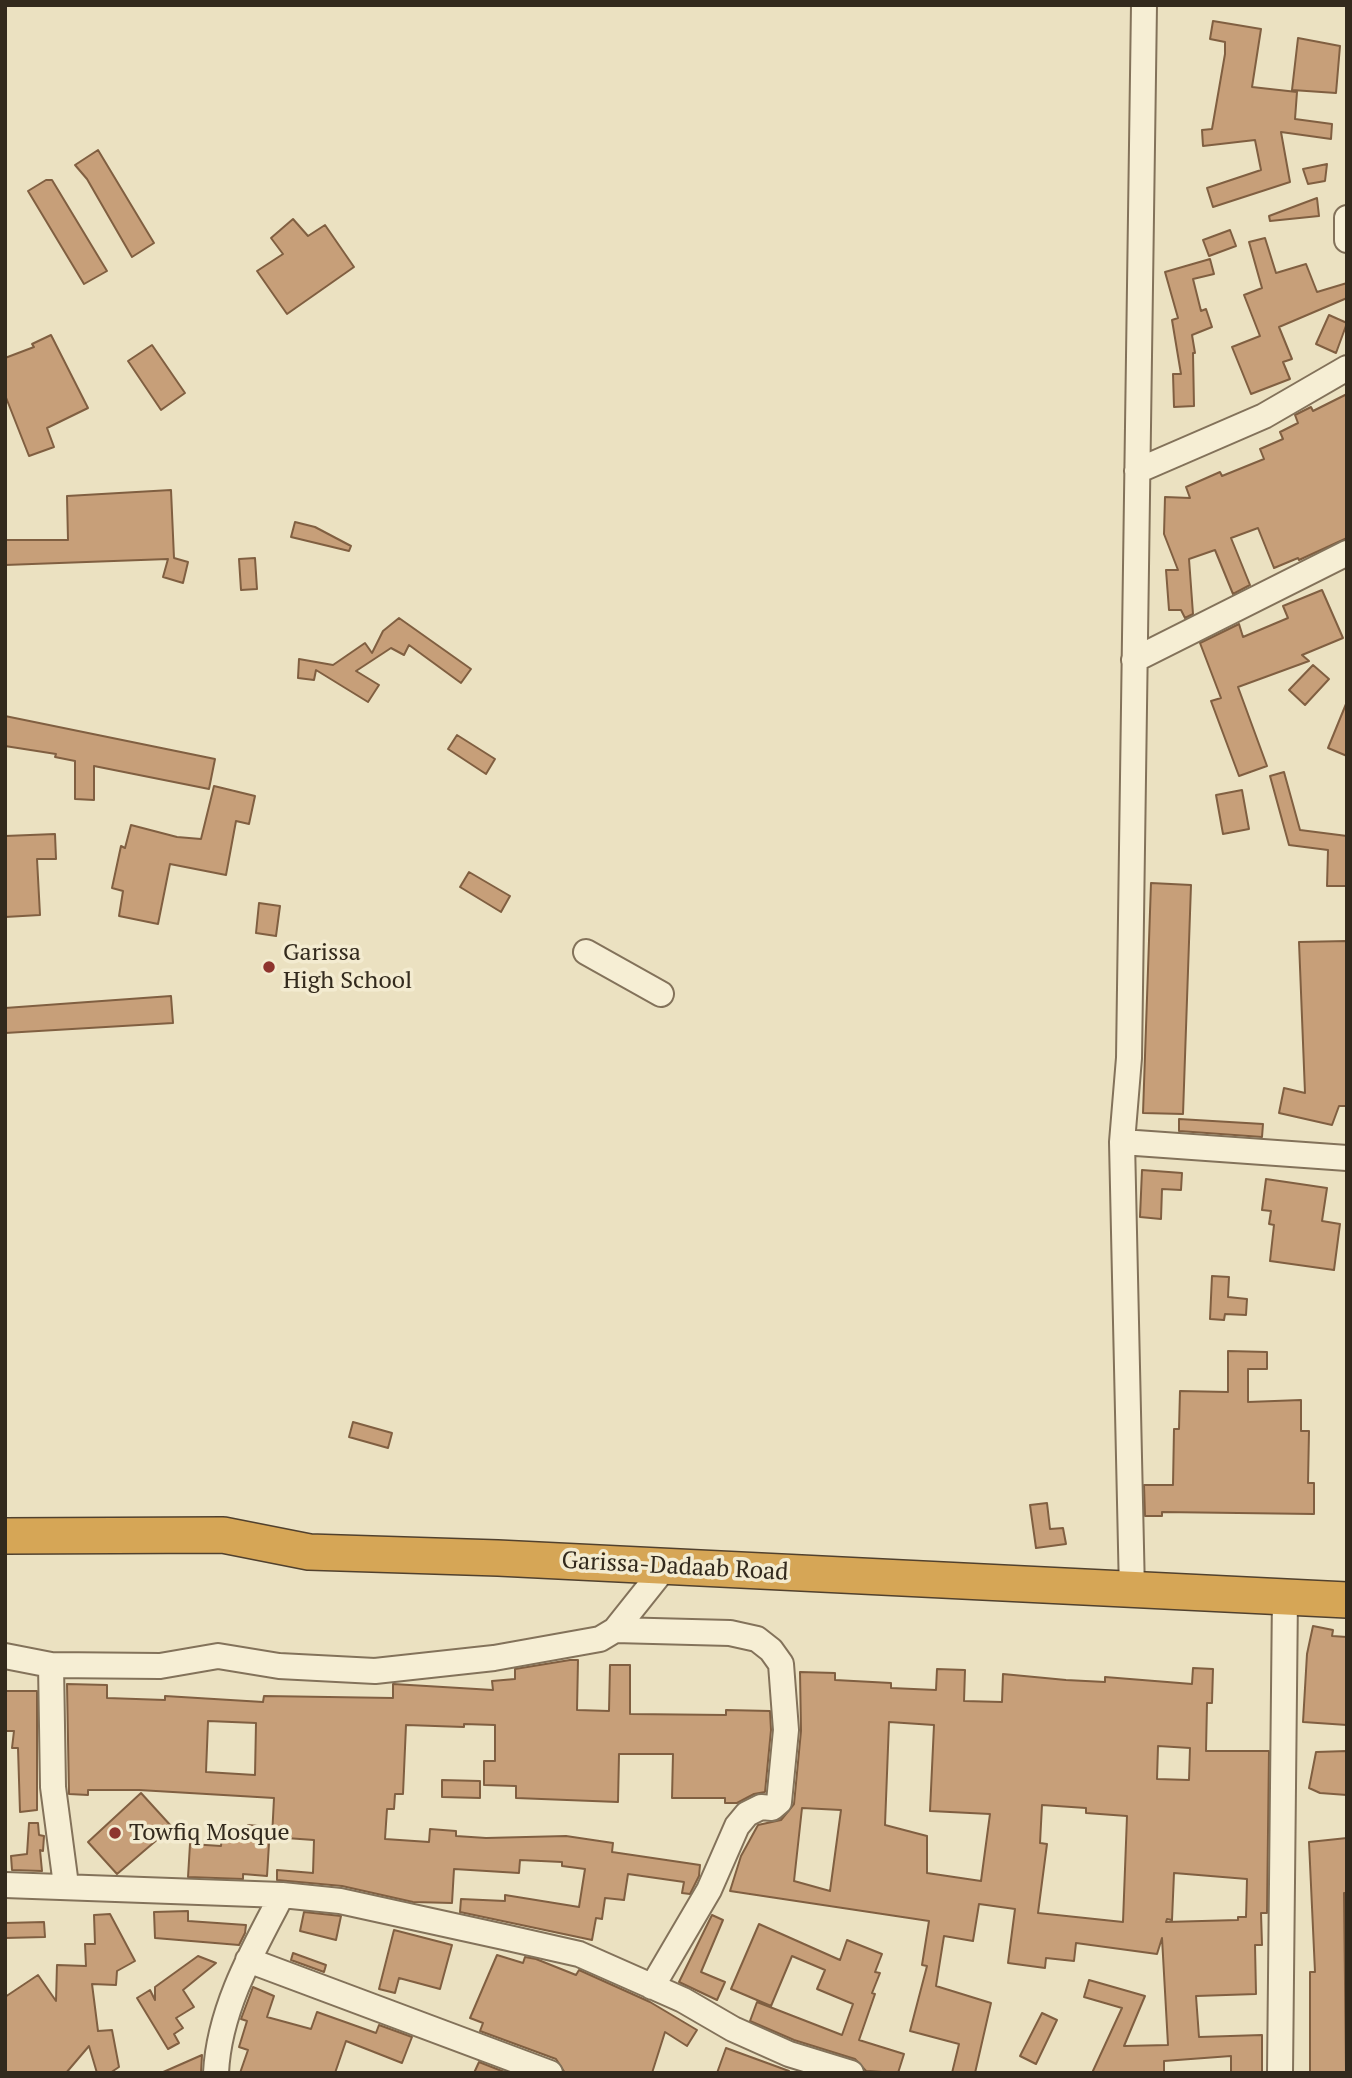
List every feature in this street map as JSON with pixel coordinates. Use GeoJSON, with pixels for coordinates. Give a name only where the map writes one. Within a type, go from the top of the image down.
{"type":"FeatureCollection","features":[{"type":"Feature","properties":{"kind":"highway","name":"Garissa-Dadaab Road"},"geometry":{"type":"LineString","coordinates":[[5,1536],[223,1535],[309,1552],[666,1566],[1132,1592],[1284,1595],[1347,1600]]}},
{"type":"Feature","properties":{"kind":"street"},"geometry":{"type":"LineString","coordinates":[[1132,1592],[1122,1142],[1129,1058],[1144,5]]}},
{"type":"Feature","properties":{"kind":"street"},"geometry":{"type":"LineString","coordinates":[[1347,218],[1347,240]]}},
{"type":"Feature","properties":{"kind":"street"},"geometry":{"type":"LineString","coordinates":[[1137,471],[1264,416],[1347,368]]}},
{"type":"Feature","properties":{"kind":"street"},"geometry":{"type":"LineString","coordinates":[[1134,660],[1347,553]]}},
{"type":"Feature","properties":{"kind":"street"},"geometry":{"type":"LineString","coordinates":[[586,951],[661,994]]}},
{"type":"Feature","properties":{"kind":"street"},"geometry":{"type":"LineString","coordinates":[[1122,1142],[1347,1158]]}},
{"type":"Feature","properties":{"kind":"street"},"geometry":{"type":"LineString","coordinates":[[5,1656],[51,1665],[160,1666],[218,1656],[279,1666],[375,1671],[494,1658],[600,1639],[615,1630],[666,1566]]}},
{"type":"Feature","properties":{"kind":"street"},"geometry":{"type":"LineString","coordinates":[[1280,2073],[1284,1595]]}},
{"type":"Feature","properties":{"kind":"street"},"geometry":{"type":"LineString","coordinates":[[615,1630],[730,1633],[757,1639],[771,1650],[781,1664],[786,1730],[779,1802],[772,1808],[761,1807],[747,1814],[737,1826],[709,1890],[652,1987]]}},
{"type":"Feature","properties":{"kind":"street"},"geometry":{"type":"LineString","coordinates":[[51,1665],[52,1787],[66,1885]]}},
{"type":"Feature","properties":{"kind":"street"},"geometry":{"type":"LineString","coordinates":[[5,1885],[66,1885],[282,1895],[340,1901],[579,1954],[789,2054],[851,2073]]}},
{"type":"Feature","properties":{"kind":"street"},"geometry":{"type":"LineString","coordinates":[[216,2073],[218,2042],[248,1960],[282,1895]]}},
{"type":"Feature","properties":{"kind":"street"},"geometry":{"type":"LineString","coordinates":[[248,1960],[550,2073]]}},
{"type":"Feature","properties":{"kind":"building"},"geometry":{"type":"Polygon","coordinates":[[[1213,21],[1261,29],[1252,87],[1297,92],[1295,119],[1332,124],[1331,139],[1281,132],[1290,182],[1213,207],[1207,188],[1261,170],[1255,140],[1203,146],[1202,130],[1212,129],[1225,54],[1225,42],[1210,39],[1213,21]]]}},
{"type":"Feature","properties":{"kind":"building"},"geometry":{"type":"Polygon","coordinates":[[[1298,38],[1340,46],[1336,93],[1292,90],[1298,38]]]}},
{"type":"Feature","properties":{"kind":"building"},"geometry":{"type":"Polygon","coordinates":[[[98,150],[154,243],[132,257],[87,179],[75,165],[98,150]]]}},
{"type":"Feature","properties":{"kind":"building"},"geometry":{"type":"Polygon","coordinates":[[[1327,164],[1325,181],[1308,184],[1303,169],[1327,164]]]}},
{"type":"Feature","properties":{"kind":"building"},"geometry":{"type":"Polygon","coordinates":[[[46,180],[52,180],[107,271],[84,284],[28,191],[46,180]]]}},
{"type":"Feature","properties":{"kind":"building"},"geometry":{"type":"Polygon","coordinates":[[[1317,198],[1319,216],[1270,221],[1269,216],[1317,198]]]}},
{"type":"Feature","properties":{"kind":"building"},"geometry":{"type":"Polygon","coordinates":[[[293,219],[308,236],[325,225],[354,267],[287,314],[257,271],[283,254],[271,238],[293,219]]]}},
{"type":"Feature","properties":{"kind":"building"},"geometry":{"type":"Polygon","coordinates":[[[1230,230],[1236,246],[1209,256],[1203,240],[1230,230]]]}},
{"type":"Feature","properties":{"kind":"building"},"geometry":{"type":"Polygon","coordinates":[[[1265,238],[1276,273],[1306,264],[1317,292],[1347,283],[1347,298],[1279,327],[1292,359],[1283,362],[1290,379],[1251,394],[1232,347],[1260,336],[1244,295],[1262,288],[1249,242],[1265,238]]]}},
{"type":"Feature","properties":{"kind":"building"},"geometry":{"type":"Polygon","coordinates":[[[1210,259],[1214,274],[1193,279],[1201,311],[1206,309],[1212,327],[1192,335],[1195,353],[1194,406],[1174,407],[1173,374],[1181,374],[1172,320],[1178,318],[1165,272],[1210,259]]]}},
{"type":"Feature","properties":{"kind":"building"},"geometry":{"type":"Polygon","coordinates":[[[1329,315],[1347,323],[1336,353],[1316,344],[1329,315]]]}},
{"type":"Feature","properties":{"kind":"building"},"geometry":{"type":"Polygon","coordinates":[[[51,335],[88,408],[47,428],[54,447],[29,456],[5,395],[5,358],[34,347],[32,344],[51,335]]]}},
{"type":"Feature","properties":{"kind":"building"},"geometry":{"type":"Polygon","coordinates":[[[152,345],[185,393],[161,410],[128,361],[152,345]]]}},
{"type":"Feature","properties":{"kind":"building"},"geometry":{"type":"Polygon","coordinates":[[[1347,394],[1347,538],[1299,560],[1298,558],[1274,568],[1258,528],[1231,538],[1250,585],[1233,594],[1215,550],[1189,559],[1193,614],[1185,618],[1181,610],[1169,610],[1166,570],[1178,570],[1164,534],[1165,497],[1190,498],[1186,487],[1220,472],[1222,476],[1264,459],[1260,449],[1283,439],[1280,432],[1298,423],[1295,415],[1311,407],[1313,411],[1347,394]]]}},
{"type":"Feature","properties":{"kind":"building"},"geometry":{"type":"Polygon","coordinates":[[[171,490],[174,558],[188,562],[183,583],[163,577],[168,559],[5,565],[5,540],[68,540],[67,496],[171,490]]]}},
{"type":"Feature","properties":{"kind":"building"},"geometry":{"type":"Polygon","coordinates":[[[295,522],[315,527],[351,546],[349,551],[291,537],[295,522]]]}},
{"type":"Feature","properties":{"kind":"building"},"geometry":{"type":"Polygon","coordinates":[[[255,558],[257,589],[241,590],[239,559],[255,558]]]}},
{"type":"Feature","properties":{"kind":"building"},"geometry":{"type":"Polygon","coordinates":[[[1322,590],[1343,638],[1302,655],[1309,661],[1238,687],[1267,766],[1239,776],[1211,701],[1221,698],[1200,643],[1239,624],[1243,637],[1288,618],[1283,606],[1322,590]]]}},
{"type":"Feature","properties":{"kind":"building"},"geometry":{"type":"Polygon","coordinates":[[[399,618],[471,669],[461,683],[409,645],[404,655],[391,648],[356,671],[379,685],[368,702],[316,670],[314,680],[298,678],[299,659],[333,665],[365,643],[372,653],[383,631],[399,618]]]}},
{"type":"Feature","properties":{"kind":"building"},"geometry":{"type":"Polygon","coordinates":[[[1313,665],[1329,679],[1305,705],[1289,690],[1313,665]]]}},
{"type":"Feature","properties":{"kind":"building"},"geometry":{"type":"Polygon","coordinates":[[[1347,705],[1347,756],[1328,748],[1347,705]]]}},
{"type":"Feature","properties":{"kind":"building"},"geometry":{"type":"Polygon","coordinates":[[[5,716],[215,759],[209,789],[94,766],[94,800],[75,799],[75,761],[55,757],[56,754],[5,746],[5,716]]]}},
{"type":"Feature","properties":{"kind":"building"},"geometry":{"type":"Polygon","coordinates":[[[457,735],[495,759],[486,774],[448,749],[457,735]]]}},
{"type":"Feature","properties":{"kind":"building"},"geometry":{"type":"Polygon","coordinates":[[[1284,772],[1300,830],[1347,836],[1347,886],[1327,886],[1328,850],[1289,845],[1270,776],[1284,772]]]}},
{"type":"Feature","properties":{"kind":"building"},"geometry":{"type":"Polygon","coordinates":[[[214,786],[255,796],[249,824],[236,821],[226,875],[170,864],[158,924],[119,916],[123,891],[112,888],[121,846],[125,848],[131,825],[177,837],[201,839],[214,786]]]}},
{"type":"Feature","properties":{"kind":"building"},"geometry":{"type":"Polygon","coordinates":[[[1242,790],[1249,829],[1223,834],[1216,795],[1242,790]]]}},
{"type":"Feature","properties":{"kind":"building"},"geometry":{"type":"Polygon","coordinates":[[[55,834],[56,859],[37,859],[40,915],[5,917],[5,836],[55,834]]]}},
{"type":"Feature","properties":{"kind":"building"},"geometry":{"type":"Polygon","coordinates":[[[469,872],[510,896],[501,912],[460,887],[469,872]]]}},
{"type":"Feature","properties":{"kind":"building"},"geometry":{"type":"Polygon","coordinates":[[[1151,883],[1191,885],[1183,1114],[1143,1113],[1151,883]]]}},
{"type":"Feature","properties":{"kind":"building"},"geometry":{"type":"Polygon","coordinates":[[[259,903],[280,906],[276,936],[256,933],[259,903]]]}},
{"type":"Feature","properties":{"kind":"building"},"geometry":{"type":"Polygon","coordinates":[[[1347,941],[1347,1106],[1339,1106],[1332,1125],[1279,1113],[1284,1088],[1305,1093],[1299,942],[1347,941]]]}},
{"type":"Feature","properties":{"kind":"building"},"geometry":{"type":"Polygon","coordinates":[[[171,996],[173,1023],[5,1033],[5,1008],[171,996]]]}},
{"type":"Feature","properties":{"kind":"building"},"geometry":{"type":"Polygon","coordinates":[[[1179,1119],[1263,1124],[1262,1137],[1179,1131],[1179,1119]]]}},
{"type":"Feature","properties":{"kind":"building"},"geometry":{"type":"Polygon","coordinates":[[[1142,1170],[1182,1173],[1181,1190],[1162,1189],[1161,1219],[1140,1217],[1142,1170]]]}},
{"type":"Feature","properties":{"kind":"building"},"geometry":{"type":"Polygon","coordinates":[[[1266,1179],[1327,1188],[1322,1221],[1340,1224],[1334,1270],[1270,1261],[1274,1225],[1269,1224],[1271,1211],[1262,1210],[1266,1179]]]}},
{"type":"Feature","properties":{"kind":"building"},"geometry":{"type":"Polygon","coordinates":[[[1212,1276],[1229,1277],[1228,1297],[1247,1299],[1246,1315],[1225,1314],[1224,1320],[1210,1319],[1212,1276]]]}},
{"type":"Feature","properties":{"kind":"building"},"geometry":{"type":"Polygon","coordinates":[[[1228,1351],[1267,1352],[1267,1369],[1248,1369],[1248,1402],[1301,1400],[1301,1431],[1309,1431],[1308,1483],[1314,1483],[1314,1514],[1162,1512],[1162,1516],[1145,1516],[1144,1485],[1173,1485],[1174,1429],[1179,1429],[1180,1391],[1228,1392],[1228,1351]]]}},
{"type":"Feature","properties":{"kind":"building"},"geometry":{"type":"Polygon","coordinates":[[[353,1422],[392,1433],[388,1448],[349,1437],[353,1422]]]}},
{"type":"Feature","properties":{"kind":"building"},"geometry":{"type":"Polygon","coordinates":[[[1047,1503],[1050,1529],[1063,1528],[1066,1544],[1036,1548],[1030,1505],[1047,1503]]]}},
{"type":"Feature","properties":{"kind":"building"},"geometry":{"type":"Polygon","coordinates":[[[1313,1626],[1333,1630],[1332,1636],[1347,1637],[1347,1725],[1303,1722],[1307,1654],[1313,1626]]]}},
{"type":"Feature","properties":{"kind":"building"},"geometry":{"type":"Polygon","coordinates":[[[578,1660],[577,1710],[609,1711],[610,1665],[630,1665],[630,1714],[726,1715],[726,1710],[770,1711],[771,1730],[765,1792],[754,1794],[737,1803],[725,1803],[725,1798],[672,1798],[673,1754],[619,1754],[618,1802],[516,1798],[516,1786],[484,1785],[484,1761],[495,1761],[495,1725],[406,1725],[403,1794],[395,1794],[394,1809],[387,1809],[385,1839],[429,1842],[430,1829],[456,1831],[456,1836],[566,1836],[613,1843],[612,1852],[700,1865],[699,1876],[690,1894],[682,1893],[684,1882],[628,1874],[624,1900],[605,1898],[602,1919],[596,1918],[592,1940],[460,1912],[461,1899],[505,1901],[505,1895],[579,1907],[585,1869],[562,1866],[562,1862],[520,1860],[519,1873],[454,1869],[452,1903],[413,1902],[342,1886],[277,1880],[277,1870],[313,1873],[314,1840],[272,1837],[274,1798],[139,1790],[88,1790],[88,1795],[69,1794],[67,1684],[107,1685],[107,1698],[165,1700],[165,1696],[263,1702],[264,1696],[393,1698],[393,1684],[493,1690],[492,1681],[515,1679],[515,1669],[578,1660]],[[208,1721],[206,1772],[255,1775],[256,1723],[208,1721]]]}},
{"type":"Feature","properties":{"kind":"building"},"geometry":{"type":"Polygon","coordinates":[[[1193,1668],[1213,1669],[1212,1703],[1207,1703],[1206,1751],[1269,1751],[1267,1913],[1261,1913],[1262,1945],[1255,1945],[1256,1994],[1196,1996],[1199,2037],[1262,2035],[1262,2073],[1231,2073],[1231,2056],[1164,2061],[1164,2073],[1092,2073],[1122,2008],[1084,1997],[1089,1980],[1145,1996],[1124,2046],[1168,2045],[1162,1938],[1157,1954],[1076,1943],[1074,1961],[1046,1958],[1045,1968],[1008,1963],[1015,1909],[979,1904],[973,1941],[944,1936],[936,1986],[991,2003],[975,2073],[952,2073],[959,2044],[910,2031],[927,1966],[922,1965],[929,1921],[730,1891],[741,1856],[758,1825],[781,1820],[794,1804],[801,1731],[800,1672],[835,1673],[835,1680],[891,1683],[891,1688],[936,1690],[937,1669],[965,1670],[964,1701],[1002,1702],[1003,1674],[1066,1680],[1105,1682],[1105,1677],[1192,1684],[1193,1668]],[[889,1722],[885,1825],[927,1836],[927,1873],[981,1881],[990,1814],[930,1811],[934,1725],[889,1722]],[[1158,1746],[1157,1779],[1189,1780],[1190,1748],[1158,1746]],[[1042,1805],[1040,1843],[1047,1844],[1038,1913],[1123,1922],[1127,1816],[1086,1813],[1086,1808],[1042,1805]],[[802,1808],[794,1881],[830,1891],[841,1810],[802,1808]],[[1174,1873],[1172,1920],[1167,1919],[1166,1922],[1238,1920],[1238,1917],[1246,1917],[1247,1879],[1174,1873]]]}},
{"type":"Feature","properties":{"kind":"building"},"geometry":{"type":"Polygon","coordinates":[[[5,1691],[37,1691],[37,1810],[20,1812],[18,1748],[12,1748],[14,1731],[5,1731],[5,1691]]]}},
{"type":"Feature","properties":{"kind":"building"},"geometry":{"type":"Polygon","coordinates":[[[1347,1751],[1347,1795],[1320,1793],[1309,1788],[1316,1752],[1347,1751]]]}},
{"type":"Feature","properties":{"kind":"building"},"geometry":{"type":"Polygon","coordinates":[[[442,1780],[480,1781],[480,1798],[442,1797],[442,1780]]]}},
{"type":"Feature","properties":{"kind":"building"},"geometry":{"type":"Polygon","coordinates":[[[141,1793],[172,1827],[117,1874],[88,1842],[141,1793]]]}},
{"type":"Feature","properties":{"kind":"building"},"geometry":{"type":"Polygon","coordinates":[[[29,1823],[38,1823],[39,1835],[44,1836],[43,1851],[40,1850],[42,1871],[12,1870],[11,1856],[27,1854],[29,1823]]]}},
{"type":"Feature","properties":{"kind":"building"},"geometry":{"type":"Polygon","coordinates":[[[248,1825],[270,1827],[267,1876],[243,1874],[243,1879],[188,1877],[190,1844],[221,1846],[222,1836],[247,1838],[248,1825]]]}},
{"type":"Feature","properties":{"kind":"building"},"geometry":{"type":"Polygon","coordinates":[[[1347,1838],[1347,1893],[1344,1893],[1346,2073],[1310,2073],[1310,1972],[1315,1972],[1309,1842],[1347,1838]]]}},
{"type":"Feature","properties":{"kind":"building"},"geometry":{"type":"Polygon","coordinates":[[[188,1911],[188,1921],[246,1925],[239,1945],[155,1938],[154,1912],[188,1911]]]}},
{"type":"Feature","properties":{"kind":"building"},"geometry":{"type":"Polygon","coordinates":[[[304,1912],[341,1916],[336,1940],[300,1931],[304,1912]]]}},
{"type":"Feature","properties":{"kind":"building"},"geometry":{"type":"Polygon","coordinates":[[[110,1914],[135,1961],[117,1971],[116,1985],[92,1984],[98,2031],[112,2030],[119,2067],[110,2073],[97,2073],[89,2046],[66,2073],[5,2073],[5,1997],[38,1975],[56,2001],[57,1965],[86,1966],[85,1944],[95,1944],[94,1915],[110,1914]]]}},
{"type":"Feature","properties":{"kind":"building"},"geometry":{"type":"Polygon","coordinates":[[[712,1915],[723,1920],[701,1972],[725,1982],[717,2000],[679,1982],[712,1915]]]}},
{"type":"Feature","properties":{"kind":"building"},"geometry":{"type":"Polygon","coordinates":[[[44,1922],[45,1937],[5,1938],[5,1923],[44,1922]]]}},
{"type":"Feature","properties":{"kind":"building"},"geometry":{"type":"Polygon","coordinates":[[[759,1924],[840,1960],[847,1940],[882,1954],[875,1972],[880,1973],[872,1993],[875,1994],[859,2040],[904,2054],[898,2073],[866,2071],[855,2059],[794,2040],[750,2021],[757,2002],[842,2035],[853,2004],[817,1989],[825,1970],[792,1956],[771,2006],[731,1989],[759,1924]]]}},
{"type":"Feature","properties":{"kind":"building"},"geometry":{"type":"Polygon","coordinates":[[[394,1930],[452,1945],[440,1989],[399,1978],[395,1993],[379,1989],[394,1930]]]}},
{"type":"Feature","properties":{"kind":"building"},"geometry":{"type":"Polygon","coordinates":[[[293,1953],[326,1965],[324,1972],[291,1960],[293,1953]]]}},
{"type":"Feature","properties":{"kind":"building"},"geometry":{"type":"Polygon","coordinates":[[[497,1955],[523,1963],[525,1957],[536,1959],[576,1975],[579,1970],[650,2002],[697,2030],[687,2046],[665,2032],[652,2073],[565,2073],[556,2059],[480,2031],[483,2023],[470,2018],[497,1955]]]}},
{"type":"Feature","properties":{"kind":"building"},"geometry":{"type":"Polygon","coordinates":[[[198,1956],[216,1963],[183,1990],[194,2007],[176,2018],[183,2028],[174,2034],[179,2043],[168,2049],[137,1998],[150,1990],[155,2000],[155,1987],[198,1956]]]}},
{"type":"Feature","properties":{"kind":"building"},"geometry":{"type":"Polygon","coordinates":[[[253,1987],[274,1996],[267,2017],[311,2029],[317,2012],[376,2033],[379,2025],[412,2037],[402,2063],[346,2041],[335,2073],[240,2073],[248,2050],[239,2047],[247,2021],[241,2019],[253,1987]]]}},
{"type":"Feature","properties":{"kind":"building"},"geometry":{"type":"Polygon","coordinates":[[[1042,2013],[1057,2020],[1036,2064],[1020,2056],[1042,2013]]]}},
{"type":"Feature","properties":{"kind":"building"},"geometry":{"type":"Polygon","coordinates":[[[726,2048],[789,2071],[717,2073],[726,2048]]]}},
{"type":"Feature","properties":{"kind":"building"},"geometry":{"type":"Polygon","coordinates":[[[202,2055],[201,2073],[161,2073],[202,2055]]]}},
{"type":"Feature","properties":{"kind":"building"},"geometry":{"type":"Polygon","coordinates":[[[479,2062],[507,2073],[474,2073],[479,2062]]]}},
{"type":"Feature","properties":{"kind":"place","name":"Garissa High School"},"geometry":{"type":"Point","coordinates":[269,967]}},
{"type":"Feature","properties":{"kind":"place","name":"Towfiq Mosque"},"geometry":{"type":"Point","coordinates":[115,1833]}}]}
